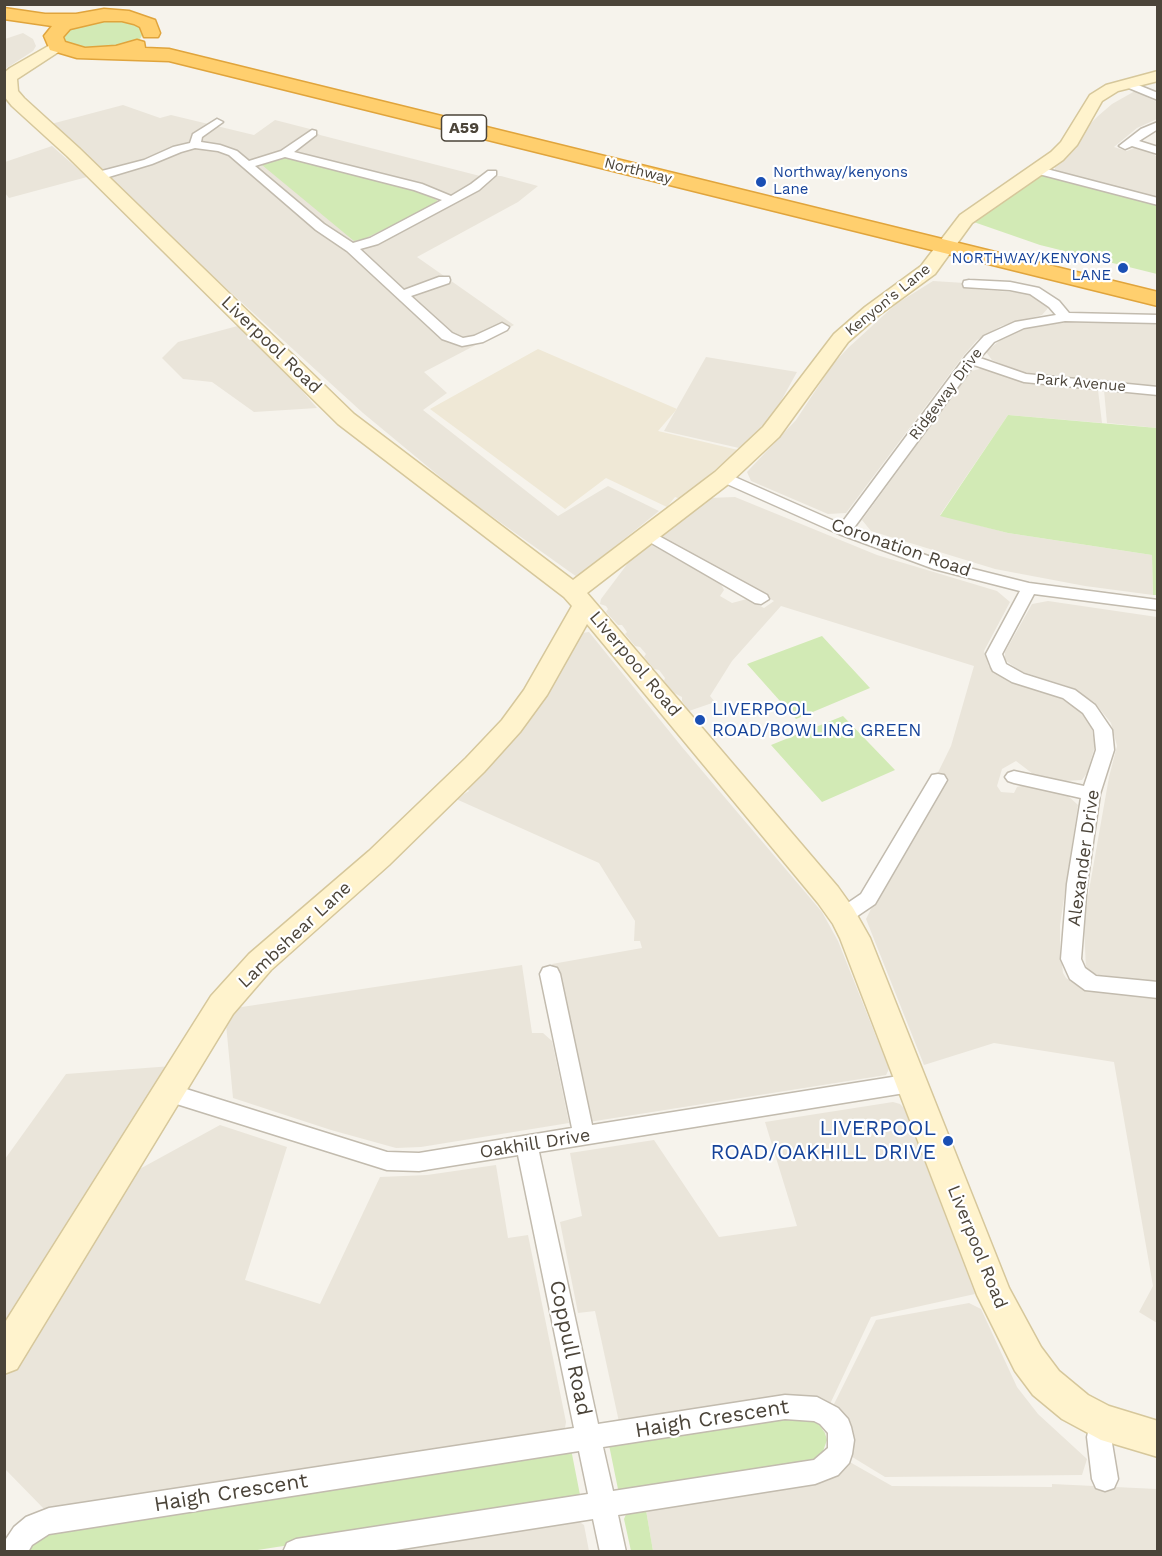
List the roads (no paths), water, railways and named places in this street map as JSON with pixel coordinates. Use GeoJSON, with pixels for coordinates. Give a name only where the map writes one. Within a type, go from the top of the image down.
{"type":"FeatureCollection","features":[{"type":"Feature","properties":{"kind":"highway","name":"A59"},"geometry":{"type":"LineString","coordinates":[[4,13],[45,20],[76,20],[104,15],[133,17],[148,24],[151,33],[146,40],[117,52],[75,53],[55,41],[4,24]]}},
{"type":"Feature","properties":{"kind":"highway","name":"A59"},"geometry":{"type":"LineString","coordinates":[[55,41],[63,25],[76,20]]}},
{"type":"Feature","properties":{"kind":"highway","name":"Northway"},"geometry":{"type":"LineString","coordinates":[[151,33],[174,46],[192,51],[948,240],[1158,299]]}},
{"type":"Feature","properties":{"kind":"highway","name":"Northway"},"geometry":{"type":"LineString","coordinates":[[117,52],[169,55],[948,240],[1158,284]]}},
{"type":"Feature","properties":{"kind":"main road","name":"Liverpool Road"},"geometry":{"type":"LineString","coordinates":[[32,63],[55,41]]}},
{"type":"Feature","properties":{"kind":"main road","name":"Liverpool Road"},"geometry":{"type":"LineString","coordinates":[[75,53],[32,63],[16,71],[6,85],[28,113],[98,176],[346,419],[434,489],[579,598],[843,916],[855,938],[994,1295],[1028,1359],[1046,1383],[1075,1407],[1101,1422],[1158,1439]]}},
{"type":"Feature","properties":{"kind":"main road","name":"Kenyon's Lane"},"geometry":{"type":"LineString","coordinates":[[579,598],[646,534],[723,477],[771,432],[841,338],[872,311],[921,276],[948,240],[972,214],[1039,171],[1068,145],[1096,98],[1112,88],[1158,76]]}},
{"type":"Feature","properties":{"kind":"main road","name":"Lambshear Lane"},"geometry":{"type":"LineString","coordinates":[[4,1357],[222,1005],[260,962],[379,858],[475,765],[511,726],[534,695],[579,598]]}},
{"type":"Feature","properties":{"kind":"street"},"geometry":{"type":"LineString","coordinates":[[1128,84],[1158,97]]}},
{"type":"Feature","properties":{"kind":"street"},"geometry":{"type":"LineString","coordinates":[[195,145],[197,136],[217,122]]}},
{"type":"Feature","properties":{"kind":"street"},"geometry":{"type":"LineString","coordinates":[[1158,125],[1145,131],[1128,144],[1158,151]]}},
{"type":"Feature","properties":{"kind":"street"},"geometry":{"type":"LineString","coordinates":[[247,165],[285,153],[312,134]]}},
{"type":"Feature","properties":{"kind":"street"},"geometry":{"type":"LineString","coordinates":[[98,176],[195,145],[220,148],[233,153],[320,227],[351,248],[447,336],[462,342],[478,339],[502,327]]}},
{"type":"Feature","properties":{"kind":"street"},"geometry":{"type":"LineString","coordinates":[[285,153],[418,187],[452,201]]}},
{"type":"Feature","properties":{"kind":"street"},"geometry":{"type":"LineString","coordinates":[[1039,171],[1158,202]]}},
{"type":"Feature","properties":{"kind":"street"},"geometry":{"type":"LineString","coordinates":[[351,248],[374,241],[452,201],[492,173]]}},
{"type":"Feature","properties":{"kind":"street"},"geometry":{"type":"LineString","coordinates":[[401,295],[444,280]]}},
{"type":"Feature","properties":{"kind":"street"},"geometry":{"type":"LineString","coordinates":[[969,284],[1010,286],[1034,291],[1054,304],[1065,316]]}},
{"type":"Feature","properties":{"kind":"street","name":"Ridgeway Drive"},"geometry":{"type":"LineString","coordinates":[[844,531],[971,359],[989,339],[1028,323],[1065,316],[1117,316],[1158,320]]}},
{"type":"Feature","properties":{"kind":"street","name":"Park Avenue"},"geometry":{"type":"LineString","coordinates":[[971,359],[1024,378],[1158,391]]}},
{"type":"Feature","properties":{"kind":"street","name":"Coronation Road"},"geometry":{"type":"LineString","coordinates":[[723,477],[844,531],[940,566],[1029,588],[1158,605]]}},
{"type":"Feature","properties":{"kind":"street"},"geometry":{"type":"LineString","coordinates":[[646,534],[735,593],[761,599]]}},
{"type":"Feature","properties":{"kind":"street","name":"Alexander Drive"},"geometry":{"type":"LineString","coordinates":[[1029,588],[994,654],[999,667],[1018,678],[1069,694],[1089,709],[1103,730],[1105,750],[1091,794],[1077,884],[1071,959],[1077,973],[1092,984],[1158,990]]}},
{"type":"Feature","properties":{"kind":"street"},"geometry":{"type":"LineString","coordinates":[[1014,777],[1091,794]]}},
{"type":"Feature","properties":{"kind":"street"},"geometry":{"type":"LineString","coordinates":[[843,916],[868,899],[938,780]]}},
{"type":"Feature","properties":{"kind":"street"},"geometry":{"type":"LineString","coordinates":[[550,974],[584,1136]]}},
{"type":"Feature","properties":{"kind":"street","name":"Oakhill Drive"},"geometry":{"type":"LineString","coordinates":[[167,1092],[387,1161],[435,1160],[911,1083]]}},
{"type":"Feature","properties":{"kind":"street","name":"Coppull Road"},"geometry":{"type":"LineString","coordinates":[[526,1144],[613,1551]]}},
{"type":"Feature","properties":{"kind":"street","name":"Haigh Crescent"},"geometry":{"type":"LineString","coordinates":[[13,1551],[23,1536],[35,1526],[49,1521],[784,1407],[802,1406],[817,1409],[830,1416],[839,1427],[842,1440],[840,1454],[829,1466],[815,1472],[296,1551]]}},
{"type":"Feature","properties":{"kind":"street"},"geometry":{"type":"LineString","coordinates":[[1101,1422],[1099,1437],[1105,1479]]}},
{"type":"Feature","properties":{"kind":"place","name":"Northway/kenyons Lane"},"geometry":{"type":"Point","coordinates":[761,182]}},
{"type":"Feature","properties":{"kind":"place","name":"NORTHWAY/KENYONS LANE"},"geometry":{"type":"Point","coordinates":[1123,268]}},
{"type":"Feature","properties":{"kind":"place","name":"LIVERPOOL ROAD/BOWLING GREEN"},"geometry":{"type":"Point","coordinates":[700,720]}},
{"type":"Feature","properties":{"kind":"place","name":"LIVERPOOL ROAD/OAKHILL DRIVE"},"geometry":{"type":"Point","coordinates":[948,1141]}}]}
